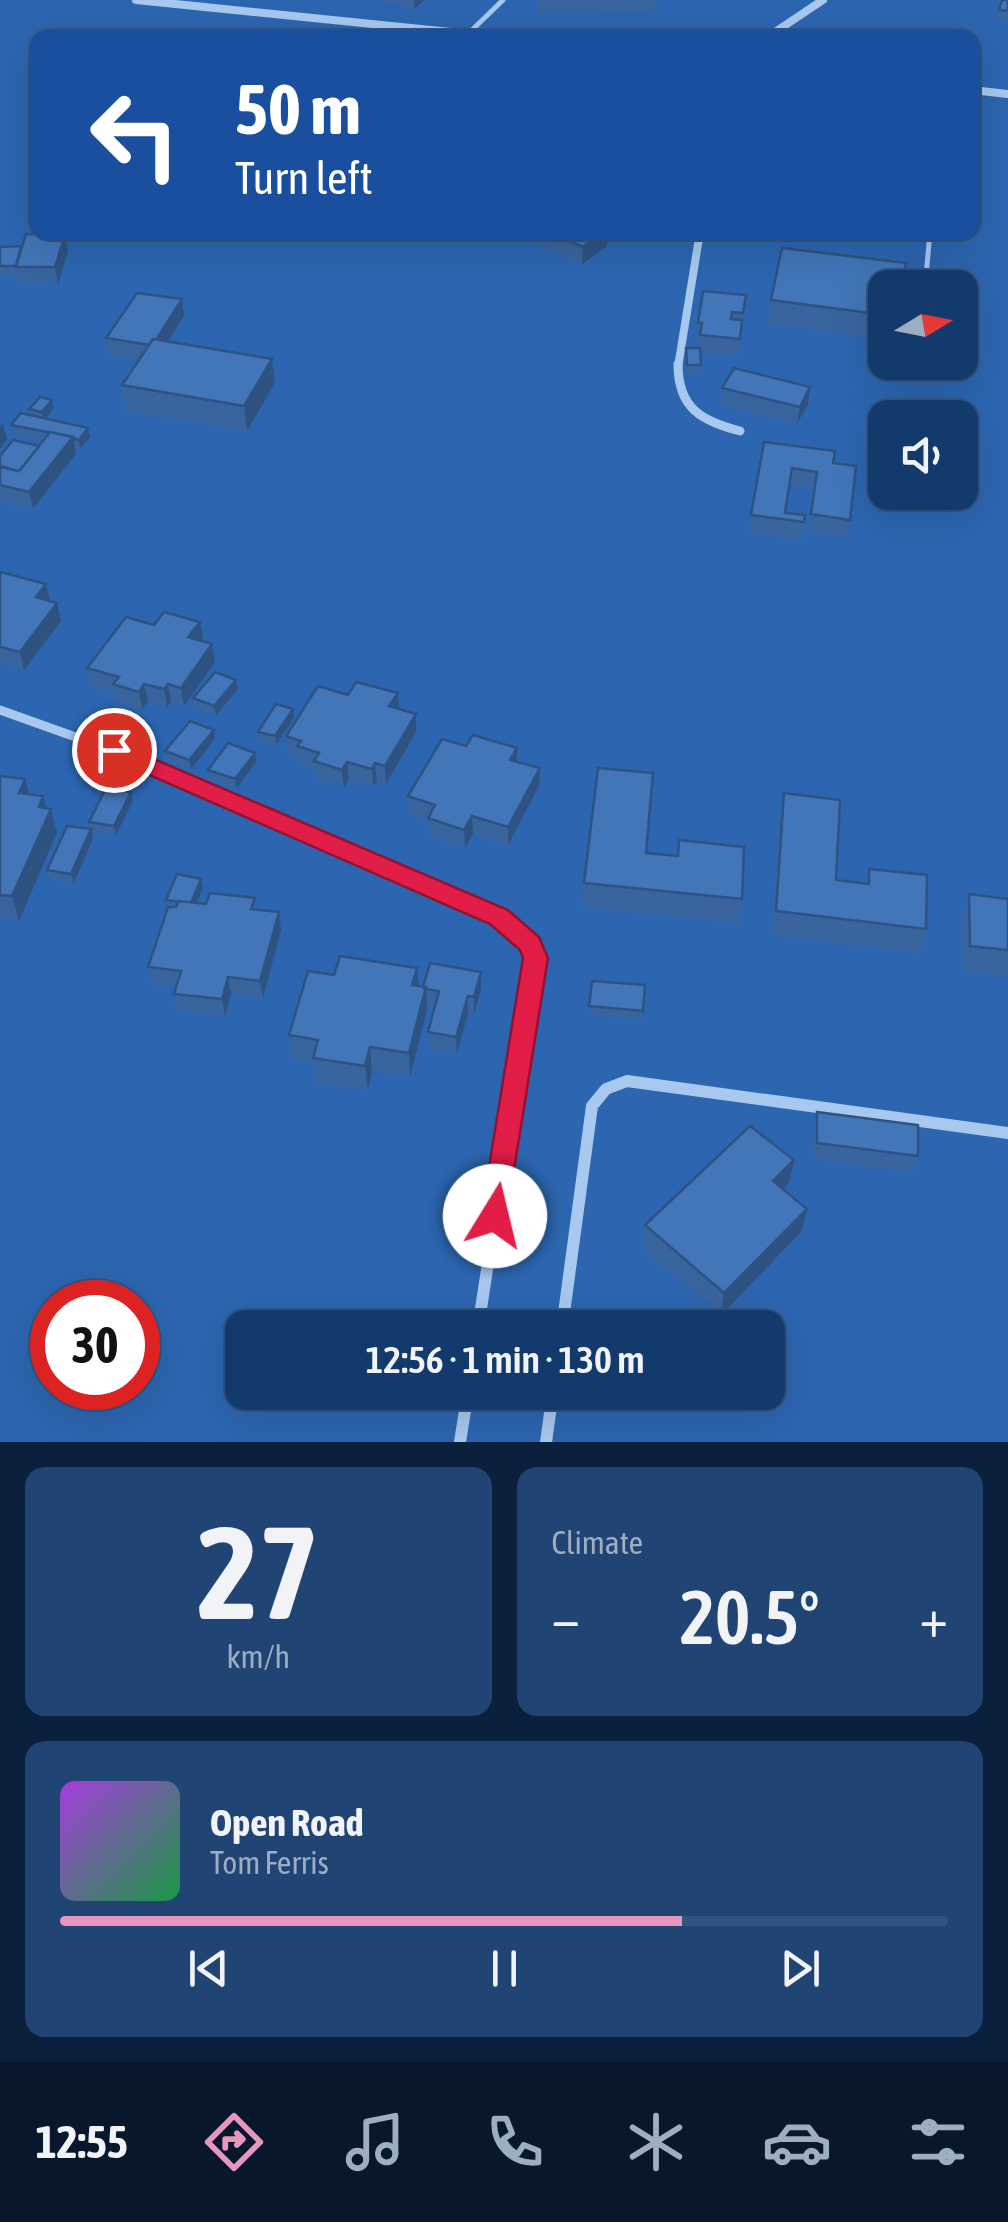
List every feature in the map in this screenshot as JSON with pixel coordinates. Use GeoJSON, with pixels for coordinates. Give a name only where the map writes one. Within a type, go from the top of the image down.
{"type":"FeatureCollection","features":[{"type":"Feature","properties":{"kind":"street"},"geometry":{"type":"LineString","coordinates":[[136,0],[439,30]]}},
{"type":"Feature","properties":{"kind":"street"},"geometry":{"type":"LineString","coordinates":[[778,30],[823,0]]}},
{"type":"Feature","properties":{"kind":"street"},"geometry":{"type":"LineString","coordinates":[[980,91],[1008,94]]}},
{"type":"Feature","properties":{"kind":"street"},"geometry":{"type":"LineString","coordinates":[[699,240],[676,375],[682,400],[695,414],[716,426],[740,431]]}},
{"type":"Feature","properties":{"kind":"street"},"geometry":{"type":"LineString","coordinates":[[0,710],[148,763],[499,917],[530,944],[536,958],[481,1310]]}},
{"type":"Feature","properties":{"kind":"street"},"geometry":{"type":"LineString","coordinates":[[564,1310],[592,1106],[602,1090],[614,1084],[627,1081],[1008,1133]]}},
{"type":"Feature","properties":{"kind":"street"},"geometry":{"type":"LineString","coordinates":[[460,1442],[465,1410]]}},
{"type":"Feature","properties":{"kind":"street"},"geometry":{"type":"LineString","coordinates":[[546,1442],[550,1410]]}},
{"type":"Feature","properties":{"kind":"lane"},"geometry":{"type":"LineString","coordinates":[[472,30],[504,0]]}},
{"type":"Feature","properties":{"kind":"lane"},"geometry":{"type":"LineString","coordinates":[[927,270],[929,240]]}},
{"type":"Feature","properties":{"kind":"shaded area"},"geometry":{"type":"Polygon","coordinates":[[[0,0],[1008,0],[1008,1442],[0,1442],[0,0]]]}},
{"type":"Feature","properties":{"kind":"building"},"geometry":{"type":"Polygon","coordinates":[[[1002,0],[1008,0],[1008,11],[999,10],[1002,0]]]}},
{"type":"Feature","properties":{"kind":"building"},"geometry":{"type":"Polygon","coordinates":[[[26,234],[30,234],[30,240],[63,240],[55,267],[16,267],[26,234]]]}},
{"type":"Feature","properties":{"kind":"building"},"geometry":{"type":"Polygon","coordinates":[[[567,240],[592,240],[583,247],[567,240]]]}},
{"type":"Feature","properties":{"kind":"building"},"geometry":{"type":"Polygon","coordinates":[[[21,246],[16,266],[0,266],[0,247],[21,246]]]}},
{"type":"Feature","properties":{"kind":"building"},"geometry":{"type":"Polygon","coordinates":[[[782,248],[906,263],[905,270],[868,270],[868,313],[771,300],[782,248]]]}},
{"type":"Feature","properties":{"kind":"building"},"geometry":{"type":"Polygon","coordinates":[[[703,291],[746,295],[743,313],[732,312],[731,319],[742,320],[740,339],[700,335],[703,291]]]}},
{"type":"Feature","properties":{"kind":"building"},"geometry":{"type":"Polygon","coordinates":[[[137,293],[182,299],[150,345],[106,338],[137,293]]]}},
{"type":"Feature","properties":{"kind":"building"},"geometry":{"type":"Polygon","coordinates":[[[153,339],[272,359],[244,406],[122,385],[153,339]]]}},
{"type":"Feature","properties":{"kind":"building"},"geometry":{"type":"Polygon","coordinates":[[[686,348],[700,348],[701,365],[687,365],[686,348]]]}},
{"type":"Feature","properties":{"kind":"building"},"geometry":{"type":"Polygon","coordinates":[[[734,368],[810,387],[800,407],[722,388],[734,368]]]}},
{"type":"Feature","properties":{"kind":"building"},"geometry":{"type":"Polygon","coordinates":[[[40,397],[52,400],[42,412],[29,409],[40,397]]]}},
{"type":"Feature","properties":{"kind":"building"},"geometry":{"type":"Polygon","coordinates":[[[21,413],[88,428],[79,440],[11,425],[21,413]]]}},
{"type":"Feature","properties":{"kind":"building"},"geometry":{"type":"Polygon","coordinates":[[[50,432],[73,437],[29,492],[0,485],[0,467],[19,471],[50,432]]]}},
{"type":"Feature","properties":{"kind":"building"},"geometry":{"type":"Polygon","coordinates":[[[13,440],[39,446],[19,471],[0,466],[0,456],[13,440]]]}},
{"type":"Feature","properties":{"kind":"building"},"geometry":{"type":"Polygon","coordinates":[[[764,442],[835,451],[833,463],[856,466],[850,520],[811,514],[817,472],[792,468],[785,513],[805,515],[804,522],[751,515],[764,442]]]}},
{"type":"Feature","properties":{"kind":"building"},"geometry":{"type":"Polygon","coordinates":[[[0,572],[46,584],[36,597],[57,603],[20,652],[0,647],[0,572]]]}},
{"type":"Feature","properties":{"kind":"building"},"geometry":{"type":"Polygon","coordinates":[[[164,612],[200,622],[188,637],[212,644],[181,688],[144,684],[139,692],[113,684],[119,677],[87,668],[126,617],[154,625],[164,612]]]}},
{"type":"Feature","properties":{"kind":"building"},"geometry":{"type":"Polygon","coordinates":[[[215,672],[236,680],[214,706],[193,698],[215,672]]]}},
{"type":"Feature","properties":{"kind":"building"},"geometry":{"type":"Polygon","coordinates":[[[356,682],[398,693],[389,706],[416,714],[385,766],[375,763],[372,769],[347,762],[342,770],[314,761],[319,753],[297,746],[301,741],[286,736],[318,686],[348,695],[356,682]]]}},
{"type":"Feature","properties":{"kind":"building"},"geometry":{"type":"Polygon","coordinates":[[[276,704],[293,709],[275,736],[258,732],[276,704]]]}},
{"type":"Feature","properties":{"kind":"building"},"geometry":{"type":"Polygon","coordinates":[[[190,721],[214,730],[189,760],[165,751],[190,721]]]}},
{"type":"Feature","properties":{"kind":"building"},"geometry":{"type":"Polygon","coordinates":[[[473,735],[517,748],[510,760],[540,768],[508,827],[472,816],[464,830],[428,818],[435,805],[408,796],[442,739],[466,746],[473,735]]]}},
{"type":"Feature","properties":{"kind":"building"},"geometry":{"type":"Polygon","coordinates":[[[228,743],[255,753],[235,779],[208,770],[228,743]]]}},
{"type":"Feature","properties":{"kind":"building"},"geometry":{"type":"Polygon","coordinates":[[[598,768],[653,773],[646,853],[678,856],[679,840],[744,847],[742,899],[584,883],[598,768]]]}},
{"type":"Feature","properties":{"kind":"building"},"geometry":{"type":"Polygon","coordinates":[[[0,776],[25,779],[19,793],[43,796],[39,807],[51,809],[12,896],[0,895],[0,776]]]}},
{"type":"Feature","properties":{"kind":"building"},"geometry":{"type":"Polygon","coordinates":[[[106,788],[131,792],[114,826],[89,822],[106,788]]]}},
{"type":"Feature","properties":{"kind":"building"},"geometry":{"type":"Polygon","coordinates":[[[784,793],[840,800],[836,880],[869,884],[869,869],[927,875],[926,929],[776,911],[784,793]]]}},
{"type":"Feature","properties":{"kind":"building"},"geometry":{"type":"Polygon","coordinates":[[[67,826],[91,829],[71,874],[47,870],[67,826]]]}},
{"type":"Feature","properties":{"kind":"building"},"geometry":{"type":"Polygon","coordinates":[[[177,874],[201,879],[191,903],[166,900],[177,874]]]}},
{"type":"Feature","properties":{"kind":"building"},"geometry":{"type":"Polygon","coordinates":[[[210,893],[255,898],[251,909],[279,912],[260,981],[228,977],[222,999],[174,994],[181,971],[148,967],[168,907],[176,907],[179,901],[206,904],[210,893]]]}},
{"type":"Feature","properties":{"kind":"building"},"geometry":{"type":"Polygon","coordinates":[[[969,894],[1008,899],[1008,950],[970,946],[969,894]]]}},
{"type":"Feature","properties":{"kind":"building"},"geometry":{"type":"Polygon","coordinates":[[[340,956],[417,968],[412,985],[426,987],[409,1053],[370,1047],[365,1066],[313,1058],[318,1040],[289,1035],[308,971],[334,975],[340,956]]]}},
{"type":"Feature","properties":{"kind":"building"},"geometry":{"type":"Polygon","coordinates":[[[430,963],[481,972],[474,997],[468,996],[456,1037],[428,1032],[439,991],[423,987],[430,963]]]}},
{"type":"Feature","properties":{"kind":"building"},"geometry":{"type":"Polygon","coordinates":[[[592,981],[645,985],[643,1011],[589,1006],[592,981]]]}},
{"type":"Feature","properties":{"kind":"building"},"geometry":{"type":"Polygon","coordinates":[[[817,1112],[918,1125],[918,1156],[817,1143],[817,1112]]]}},
{"type":"Feature","properties":{"kind":"building"},"geometry":{"type":"Polygon","coordinates":[[[750,1126],[794,1160],[773,1181],[807,1209],[724,1293],[645,1225],[750,1126]]]}},
{"type":"Feature","properties":{"kind":"route"},"geometry":{"type":"LineString","coordinates":[[114,750],[499,917],[530,944],[536,958],[495,1216]]}}]}
